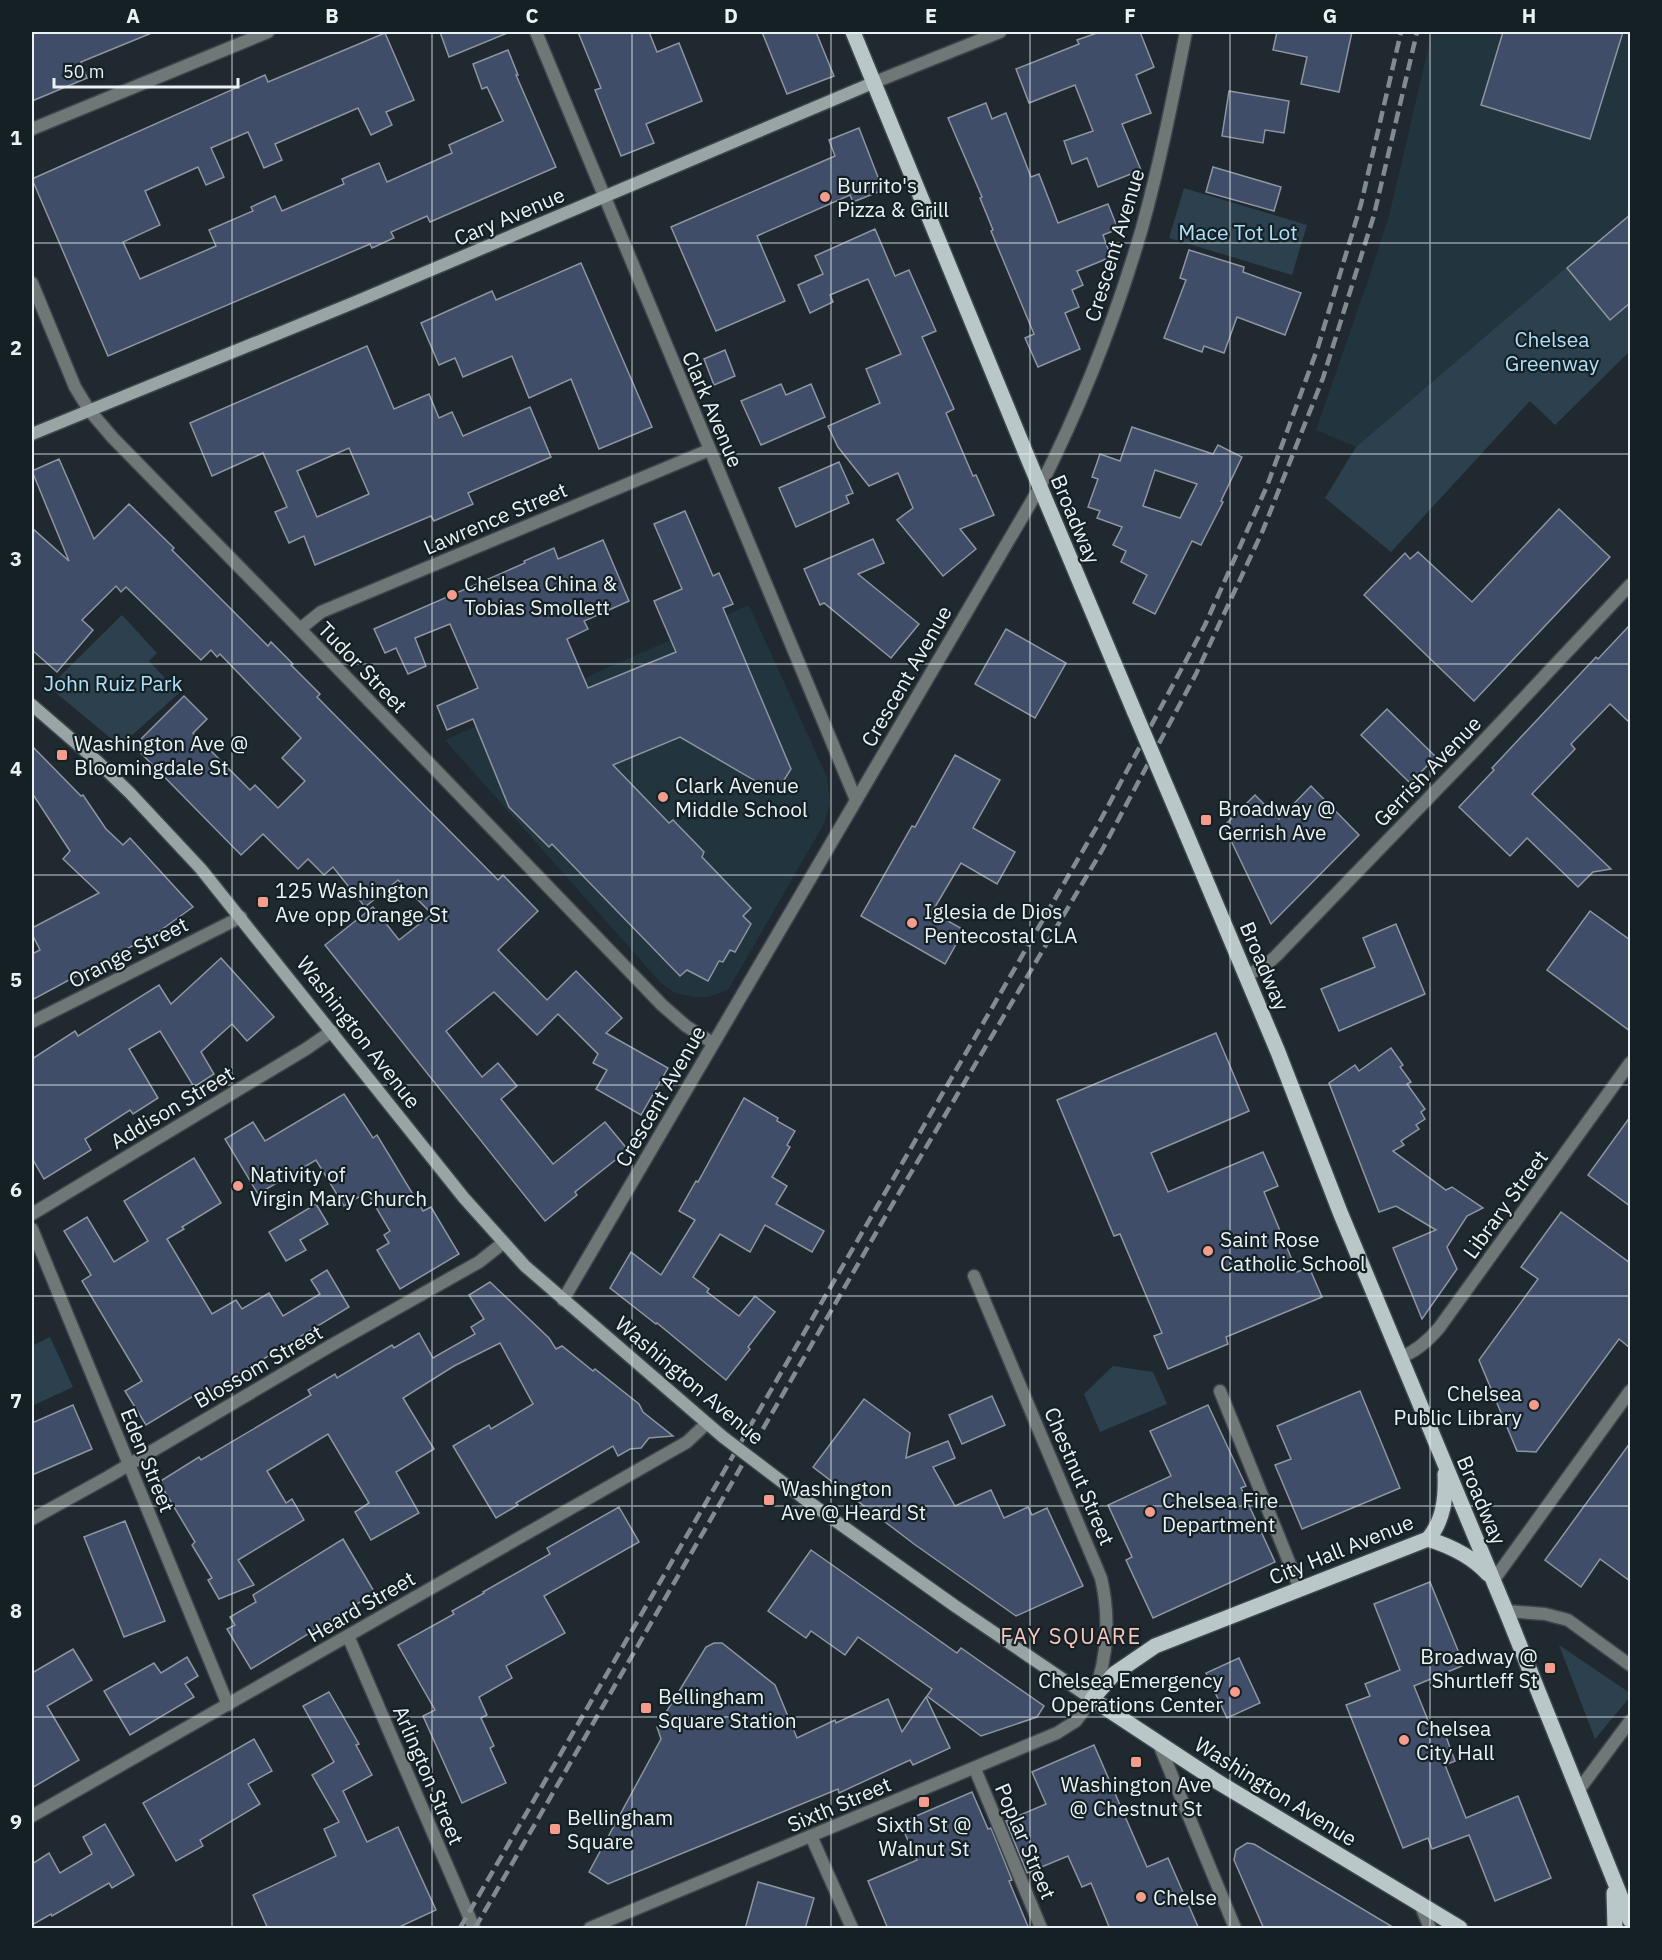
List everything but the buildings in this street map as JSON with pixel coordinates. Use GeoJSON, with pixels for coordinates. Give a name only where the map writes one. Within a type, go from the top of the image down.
{"type":"FeatureCollection","features":[{"type":"Feature","properties":{"kind":"main road","name":"Broadway"},"geometry":{"type":"LineString","coordinates":[[853,32],[1040,487],[1246,976],[1340,1212],[1506,1611],[1630,1920]]}},
{"type":"Feature","properties":{"kind":"main road","name":"Cary Avenue"},"geometry":{"type":"LineString","coordinates":[[32,434],[353,303],[874,82]]}},
{"type":"Feature","properties":{"kind":"main road","name":"Washington Avenue"},"geometry":{"type":"LineString","coordinates":[[32,705],[130,793],[194,861],[464,1198],[503,1243],[562,1300],[706,1424],[802,1497],[955,1606],[1092,1699],[1218,1782],[1460,1929]]}},
{"type":"Feature","properties":{"kind":"main road","name":"City Hall Avenue"},"geometry":{"type":"LineString","coordinates":[[1092,1699],[1114,1674],[1142,1653],[1428,1539],[1439,1522],[1443,1508],[1445,1475],[1441,1456]]}},
{"type":"Feature","properties":{"kind":"main road"},"geometry":{"type":"LineString","coordinates":[[1428,1539],[1463,1554],[1484,1570],[1493,1581]]}},
{"type":"Feature","properties":{"kind":"main road"},"geometry":{"type":"LineString","coordinates":[[1611,1870],[1616,1910],[1615,1929]]}},
{"type":"Feature","properties":{"kind":"street","name":"Clark Avenue"},"geometry":{"type":"LineString","coordinates":[[536,32],[856,800]]}},
{"type":"Feature","properties":{"kind":"street","name":"Cary Avenue"},"geometry":{"type":"LineString","coordinates":[[874,82],[1000,32]]}},
{"type":"Feature","properties":{"kind":"street","name":"Crescent Avenue"},"geometry":{"type":"LineString","coordinates":[[562,1300],[1040,487],[1062,443],[1094,368],[1133,258],[1162,149],[1186,32]]}},
{"type":"Feature","properties":{"kind":"street"},"geometry":{"type":"LineString","coordinates":[[32,129],[259,33]]}},
{"type":"Feature","properties":{"kind":"street","name":"Tudor Street"},"geometry":{"type":"LineString","coordinates":[[32,283],[72,381],[89,410],[112,438],[300,629],[662,1005],[686,1026],[713,1043]]}},
{"type":"Feature","properties":{"kind":"street","name":"Lawrence Street"},"geometry":{"type":"LineString","coordinates":[[300,629],[321,612],[709,450]]}},
{"type":"Feature","properties":{"kind":"street","name":"Gerrish Avenue"},"geometry":{"type":"LineString","coordinates":[[1246,976],[1266,965],[1276,956],[1630,585]]}},
{"type":"Feature","properties":{"kind":"street","name":"Orange Street"},"geometry":{"type":"LineString","coordinates":[[32,1022],[241,917]]}},
{"type":"Feature","properties":{"kind":"street","name":"Addison Street"},"geometry":{"type":"LineString","coordinates":[[32,1214],[306,1049],[332,1031]]}},
{"type":"Feature","properties":{"kind":"street","name":"Library Street"},"geometry":{"type":"LineString","coordinates":[[1401,1357],[1422,1346],[1439,1328],[1630,1063]]}},
{"type":"Feature","properties":{"kind":"street","name":"Eden Street"},"geometry":{"type":"LineString","coordinates":[[32,1229],[228,1705]]}},
{"type":"Feature","properties":{"kind":"street","name":"Blossom Street"},"geometry":{"type":"LineString","coordinates":[[32,1519],[479,1262],[503,1243]]}},
{"type":"Feature","properties":{"kind":"street","name":"Chestnut Street"},"geometry":{"type":"LineString","coordinates":[[974,1276],[1101,1578],[1106,1610],[1105,1648],[1098,1684],[1092,1699]]}},
{"type":"Feature","properties":{"kind":"street"},"geometry":{"type":"LineString","coordinates":[[1220,1391],[1300,1589]]}},
{"type":"Feature","properties":{"kind":"street"},"geometry":{"type":"LineString","coordinates":[[1493,1581],[1630,1391]]}},
{"type":"Feature","properties":{"kind":"street","name":"Heard Street"},"geometry":{"type":"LineString","coordinates":[[32,1816],[687,1442],[706,1424]]}},
{"type":"Feature","properties":{"kind":"street"},"geometry":{"type":"LineString","coordinates":[[1506,1611],[1545,1614],[1568,1620],[1630,1665]]}},
{"type":"Feature","properties":{"kind":"street","name":"Arlington Street"},"geometry":{"type":"LineString","coordinates":[[348,1636],[474,1929]]}},
{"type":"Feature","properties":{"kind":"street","name":"Sixth Street"},"geometry":{"type":"LineString","coordinates":[[590,1929],[975,1769],[1066,1728],[1076,1721],[1092,1699]]}},
{"type":"Feature","properties":{"kind":"street"},"geometry":{"type":"LineString","coordinates":[[1578,1791],[1630,1721]]}},
{"type":"Feature","properties":{"kind":"street"},"geometry":{"type":"LineString","coordinates":[[1158,1742],[1235,1929]]}},
{"type":"Feature","properties":{"kind":"street","name":"Poplar Street"},"geometry":{"type":"LineString","coordinates":[[975,1769],[1041,1929]]}},
{"type":"Feature","properties":{"kind":"street"},"geometry":{"type":"LineString","coordinates":[[811,1836],[852,1929]]}},
{"type":"Feature","properties":{"kind":"street"},"geometry":{"type":"LineString","coordinates":[[1420,1904],[1430,1929]]}},
{"type":"Feature","properties":{"kind":"shaded area"},"geometry":{"type":"Polygon","coordinates":[[[1432,32],[1630,32],[1630,213],[1356,447],[1316,430],[1389,216],[1432,32]]]}},
{"type":"Feature","properties":{"kind":"shaded area","name":"Clark Avenue Middle School"},"geometry":{"type":"Polygon","coordinates":[[[749,605],[827,777],[830,803],[824,824],[728,990],[708,997],[694,997],[675,993],[661,983],[445,740],[749,605]]]}},
{"type":"Feature","properties":{"kind":"green space","name":"Mace Tot Lot"},"geometry":{"type":"Polygon","coordinates":[[[1184,188],[1307,225],[1292,275],[1169,238],[1184,188]]]}},
{"type":"Feature","properties":{"kind":"green space","name":"Chelsea Greenway"},"geometry":{"type":"Polygon","coordinates":[[[1630,213],[1630,351],[1555,425],[1530,401],[1391,552],[1325,498],[1356,447],[1630,213]]]}},
{"type":"Feature","properties":{"kind":"green space","name":"John Ruiz Park"},"geometry":{"type":"Polygon","coordinates":[[[122,615],[157,653],[149,661],[179,693],[120,746],[49,687],[122,615]]]}},
{"type":"Feature","properties":{"kind":"green space"},"geometry":{"type":"Polygon","coordinates":[[[50,1337],[73,1387],[32,1406],[32,1346],[50,1337]]]}},
{"type":"Feature","properties":{"kind":"green space"},"geometry":{"type":"Polygon","coordinates":[[[1113,1366],[1153,1372],[1167,1404],[1100,1432],[1084,1394],[1113,1366]]]}},
{"type":"Feature","properties":{"kind":"green space"},"geometry":{"type":"Polygon","coordinates":[[[1559,1645],[1630,1693],[1630,1697],[1595,1739],[1559,1645]]]}},
{"type":"Feature","properties":{"kind":"railway"},"geometry":{"type":"LineString","coordinates":[[460,1928],[1100,821],[1205,625],[1267,486],[1318,347],[1361,204],[1401,32]]}},
{"type":"Feature","properties":{"kind":"railway"},"geometry":{"type":"LineString","coordinates":[[475,1928],[899,1193],[1101,852],[1196,674],[1263,530],[1323,378],[1374,215],[1417,32]]}},
{"type":"Feature","properties":{"kind":"place","name":"Burrito's Pizza & Grill"},"geometry":{"type":"Point","coordinates":[825,197]}},
{"type":"Feature","properties":{"kind":"place","name":"Chelsea China & Tobias Smollett"},"geometry":{"type":"Point","coordinates":[452,595]}},
{"type":"Feature","properties":{"kind":"place","name":"Washington Ave @ Bloomingdale St"},"geometry":{"type":"Point","coordinates":[62,755]}},
{"type":"Feature","properties":{"kind":"place","name":"Clark Avenue Middle School"},"geometry":{"type":"Point","coordinates":[663,797]}},
{"type":"Feature","properties":{"kind":"place","name":"Broadway @ Gerrish Ave"},"geometry":{"type":"Point","coordinates":[1206,820]}},
{"type":"Feature","properties":{"kind":"place","name":"125 Washington Ave opp Orange St"},"geometry":{"type":"Point","coordinates":[263,902]}},
{"type":"Feature","properties":{"kind":"place","name":"Iglesia de Dios Pentecostal CLA"},"geometry":{"type":"Point","coordinates":[912,923]}},
{"type":"Feature","properties":{"kind":"place","name":"Nativity of Virgin Mary Church"},"geometry":{"type":"Point","coordinates":[238,1186]}},
{"type":"Feature","properties":{"kind":"place","name":"Saint Rose Catholic School"},"geometry":{"type":"Point","coordinates":[1208,1251]}},
{"type":"Feature","properties":{"kind":"place","name":"Chelsea Public Library"},"geometry":{"type":"Point","coordinates":[1534,1405]}},
{"type":"Feature","properties":{"kind":"place","name":"Washington Ave @ Heard St"},"geometry":{"type":"Point","coordinates":[769,1500]}},
{"type":"Feature","properties":{"kind":"place","name":"Chelsea Fire Department"},"geometry":{"type":"Point","coordinates":[1150,1512]}},
{"type":"Feature","properties":{"kind":"place","name":"Broadway @ Shurtleff St"},"geometry":{"type":"Point","coordinates":[1550,1668]}},
{"type":"Feature","properties":{"kind":"place","name":"Chelsea Emergency Operations Center"},"geometry":{"type":"Point","coordinates":[1235,1692]}},
{"type":"Feature","properties":{"kind":"place","name":"Bellingham Square Station"},"geometry":{"type":"Point","coordinates":[646,1708]}},
{"type":"Feature","properties":{"kind":"place","name":"Chelsea City Hall"},"geometry":{"type":"Point","coordinates":[1404,1740]}},
{"type":"Feature","properties":{"kind":"place","name":"Washington Ave @ Chestnut St"},"geometry":{"type":"Point","coordinates":[1136,1762]}},
{"type":"Feature","properties":{"kind":"place","name":"Sixth St @ Walnut St"},"geometry":{"type":"Point","coordinates":[924,1802]}},
{"type":"Feature","properties":{"kind":"place","name":"Bellingham Square"},"geometry":{"type":"Point","coordinates":[555,1829]}},
{"type":"Feature","properties":{"kind":"place","name":"Chelse"},"geometry":{"type":"Point","coordinates":[1141,1897]}},
{"type":"Feature","properties":{"kind":"district","name":"FAY SQUARE"},"geometry":{"type":"Point","coordinates":[1071,1635]}}]}
